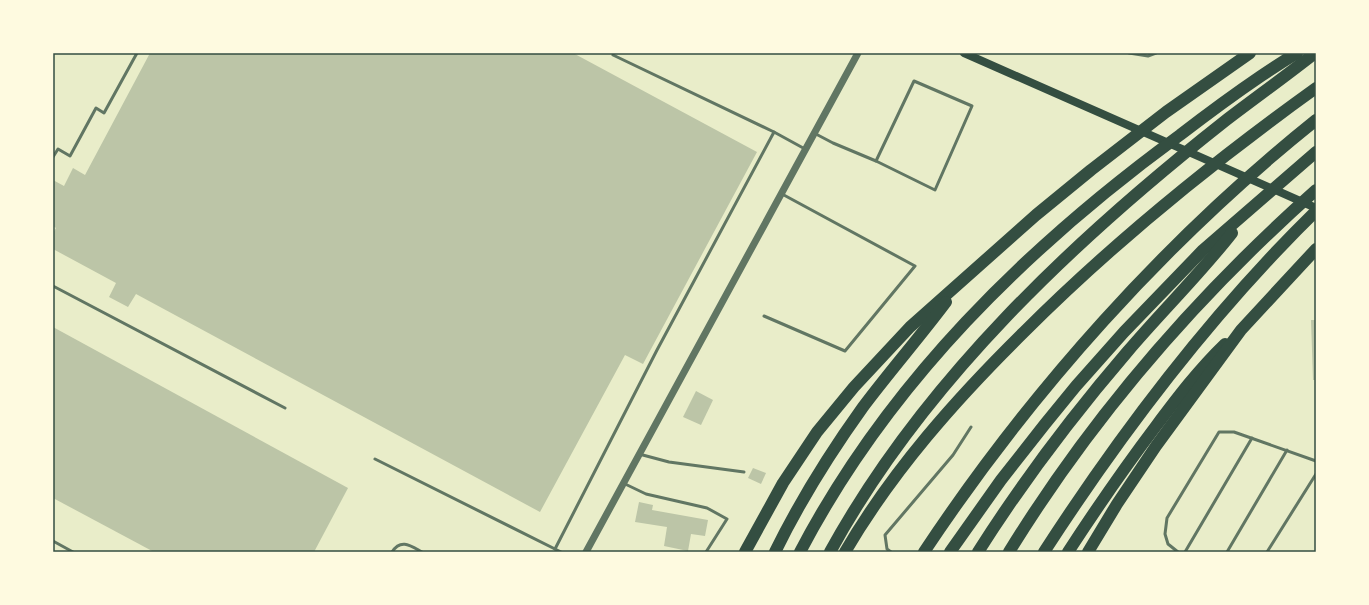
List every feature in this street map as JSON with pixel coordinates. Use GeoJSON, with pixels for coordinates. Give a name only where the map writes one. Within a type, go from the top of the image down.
{"type":"FeatureCollection","features":[{"type":"Feature","properties":{"kind":"highway"},"geometry":{"type":"LineString","coordinates":[[745,552],[769,506],[802,453],[831,414],[910,327],[1036,215],[1110,154],[1166,112],[1250,53]]}},
{"type":"Feature","properties":{"kind":"highway"},"geometry":{"type":"LineString","coordinates":[[800,552],[831,498],[871,437],[911,384],[990,295],[1067,224],[1135,168],[1254,81],[1297,53]]}},
{"type":"Feature","properties":{"kind":"highway"},"geometry":{"type":"LineString","coordinates":[[830,552],[852,513],[879,471],[913,424],[949,380],[1011,313],[1103,224],[1156,178],[1224,122],[1315,53]]}},
{"type":"Feature","properties":{"kind":"highway"},"geometry":{"type":"LineString","coordinates":[[845,552],[878,500],[909,458],[982,373],[1094,265],[1190,184],[1316,88]]}},
{"type":"Feature","properties":{"kind":"highway"},"geometry":{"type":"LineString","coordinates":[[924,552],[982,470],[1056,375],[1147,275],[1227,197],[1316,120]]}},
{"type":"Feature","properties":{"kind":"highway"},"geometry":{"type":"LineString","coordinates":[[950,552],[1010,468],[1076,386],[1128,327],[1203,250],[1316,152]]}},
{"type":"Feature","properties":{"kind":"highway"},"geometry":{"type":"LineString","coordinates":[[1009,552],[1069,462],[1128,386],[1209,294],[1278,225],[1316,190]]}},
{"type":"Feature","properties":{"kind":"highway"},"geometry":{"type":"LineString","coordinates":[[1044,552],[1108,457],[1155,393],[1233,300],[1316,211]]}},
{"type":"Feature","properties":{"kind":"highway"},"geometry":{"type":"LineString","coordinates":[[978,552],[1029,476],[1084,403],[1154,321],[1212,258],[1248,212]]}},
{"type":"Feature","properties":{"kind":"highway"},"geometry":{"type":"LineString","coordinates":[[1088,552],[1128,487],[1156,446],[1241,330],[1313,252]]}},
{"type":"Feature","properties":{"kind":"highway"},"geometry":{"type":"LineString","coordinates":[[775,552],[809,489],[850,427],[882,383],[963,281]]}},
{"type":"Feature","properties":{"kind":"highway"},"geometry":{"type":"LineString","coordinates":[[1068,552],[1124,470],[1179,396],[1209,359],[1252,318]]}},
{"type":"Feature","properties":{"kind":"main road"},"geometry":{"type":"LineString","coordinates":[[964,53],[1316,208]]}},
{"type":"Feature","properties":{"kind":"street"},"geometry":{"type":"LineString","coordinates":[[586,552],[858,53]]}},
{"type":"Feature","properties":{"kind":"lane"},"geometry":{"type":"LineString","coordinates":[[53,157],[58,149],[70,156],[96,108],[104,113],[137,53]]}},
{"type":"Feature","properties":{"kind":"lane"},"geometry":{"type":"LineString","coordinates":[[1129,53],[1148,56],[1156,53]]}},
{"type":"Feature","properties":{"kind":"lane"},"geometry":{"type":"LineString","coordinates":[[614,54],[774,132],[805,149]]}},
{"type":"Feature","properties":{"kind":"lane"},"geometry":{"type":"LineString","coordinates":[[814,133],[935,190],[972,106],[914,81],[876,161]]}},
{"type":"Feature","properties":{"kind":"lane"},"geometry":{"type":"LineString","coordinates":[[555,549],[657,350],[774,132]]}},
{"type":"Feature","properties":{"kind":"lane"},"geometry":{"type":"LineString","coordinates":[[764,316],[845,351],[916,266],[781,193]]}},
{"type":"Feature","properties":{"kind":"lane"},"geometry":{"type":"LineString","coordinates":[[53,286],[285,408]]}},
{"type":"Feature","properties":{"kind":"lane"},"geometry":{"type":"LineString","coordinates":[[890,552],[887,549],[885,535],[953,455],[970,427]]}},
{"type":"Feature","properties":{"kind":"lane"},"geometry":{"type":"LineString","coordinates":[[1178,552],[1168,544],[1165,534],[1167,518],[1219,432],[1234,432],[1316,461]]}},
{"type":"Feature","properties":{"kind":"lane"},"geometry":{"type":"LineString","coordinates":[[1185,552],[1252,438]]}},
{"type":"Feature","properties":{"kind":"lane"},"geometry":{"type":"LineString","coordinates":[[1227,552],[1287,450]]}},
{"type":"Feature","properties":{"kind":"lane"},"geometry":{"type":"LineString","coordinates":[[639,454],[669,462],[744,472]]}},
{"type":"Feature","properties":{"kind":"lane"},"geometry":{"type":"LineString","coordinates":[[375,459],[561,552]]}},
{"type":"Feature","properties":{"kind":"lane"},"geometry":{"type":"LineString","coordinates":[[1267,552],[1316,474]]}},
{"type":"Feature","properties":{"kind":"lane"},"geometry":{"type":"LineString","coordinates":[[623,483],[646,494],[707,508],[727,519],[706,552]]}},
{"type":"Feature","properties":{"kind":"lane"},"geometry":{"type":"LineString","coordinates":[[53,541],[73,552]]}},
{"type":"Feature","properties":{"kind":"lane"},"geometry":{"type":"LineString","coordinates":[[392,552],[397,546],[406,544],[422,552]]}},
{"type":"Feature","properties":{"kind":"building"},"geometry":{"type":"Polygon","coordinates":[[[150,53],[573,53],[757,152],[643,364],[625,355],[540,512],[136,294],[128,307],[109,297],[116,283],[53,249],[53,233],[56,228],[53,226],[53,180],[64,186],[73,168],[85,175],[150,53]]]}},
{"type":"Feature","properties":{"kind":"building"},"geometry":{"type":"Polygon","coordinates":[[[1311,320],[1316,320],[1316,380],[1313,380],[1311,320]]]}},
{"type":"Feature","properties":{"kind":"building"},"geometry":{"type":"Polygon","coordinates":[[[53,327],[348,488],[314,552],[154,552],[53,498],[53,327]]]}},
{"type":"Feature","properties":{"kind":"building"},"geometry":{"type":"Polygon","coordinates":[[[696,391],[713,400],[701,425],[683,417],[696,391]]]}},
{"type":"Feature","properties":{"kind":"building"},"geometry":{"type":"Polygon","coordinates":[[[753,468],[766,473],[761,484],[748,478],[753,468]]]}},
{"type":"Feature","properties":{"kind":"building"},"geometry":{"type":"Polygon","coordinates":[[[639,502],[653,505],[652,510],[708,520],[705,536],[691,534],[688,551],[664,546],[667,527],[635,522],[639,502]]]}}]}
